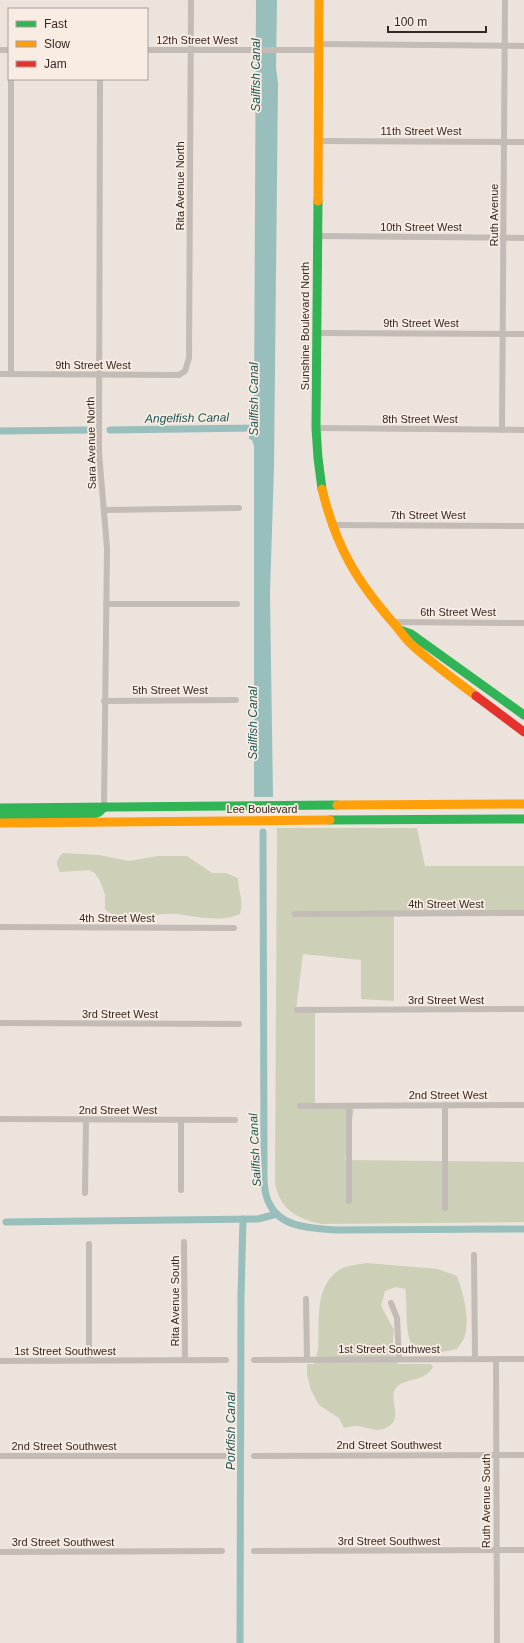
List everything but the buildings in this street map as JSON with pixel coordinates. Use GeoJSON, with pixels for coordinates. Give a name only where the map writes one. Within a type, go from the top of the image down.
{"type":"FeatureCollection","features":[{"type":"Feature","properties":{"kind":"main road","name":"Sunshine Boulevard North"},"geometry":{"type":"LineString","coordinates":[[319,0],[316,428],[317,454],[321,486],[331,525],[338,543],[354,574],[373,602],[408,640],[430,660],[524,732]]}},
{"type":"Feature","properties":{"kind":"main road","name":"Sunshine Boulevard North"},"geometry":{"type":"LineString","coordinates":[[399,629],[411,634],[524,715]]}},
{"type":"Feature","properties":{"kind":"main road"},"geometry":{"type":"LineString","coordinates":[[430,660],[440,663],[474,686],[481,684],[482,700]]}},
{"type":"Feature","properties":{"kind":"main road","name":"Lee Boulevard"},"geometry":{"type":"LineString","coordinates":[[0,808],[524,804]]}},
{"type":"Feature","properties":{"kind":"main road"},"geometry":{"type":"LineString","coordinates":[[0,815],[94,814],[99,812],[104,807]]}},
{"type":"Feature","properties":{"kind":"main road","name":"Lee Boulevard"},"geometry":{"type":"LineString","coordinates":[[0,823],[524,819]]}},
{"type":"Feature","properties":{"kind":"street","name":"Rita Avenue North"},"geometry":{"type":"LineString","coordinates":[[185,371],[189,358],[191,0]]}},
{"type":"Feature","properties":{"kind":"street","name":"Ruth Avenue"},"geometry":{"type":"LineString","coordinates":[[502,430],[505,0]]}},
{"type":"Feature","properties":{"kind":"street","name":"12th Street West"},"geometry":{"type":"LineString","coordinates":[[148,50],[290,50],[319,47],[524,46]]}},
{"type":"Feature","properties":{"kind":"street"},"geometry":{"type":"LineString","coordinates":[[11,80],[11,374]]}},
{"type":"Feature","properties":{"kind":"street","name":"Sara Avenue North"},"geometry":{"type":"LineString","coordinates":[[100,80],[100,471],[106,548],[104,807]]}},
{"type":"Feature","properties":{"kind":"street","name":"11th Street West"},"geometry":{"type":"LineString","coordinates":[[318,141],[524,142]]}},
{"type":"Feature","properties":{"kind":"street","name":"10th Street West"},"geometry":{"type":"LineString","coordinates":[[318,236],[524,238]]}},
{"type":"Feature","properties":{"kind":"street","name":"9th Street West"},"geometry":{"type":"LineString","coordinates":[[317,333],[524,334]]}},
{"type":"Feature","properties":{"kind":"street","name":"9th Street West"},"geometry":{"type":"LineString","coordinates":[[0,374],[179,375],[185,371]]}},
{"type":"Feature","properties":{"kind":"street","name":"8th Street West"},"geometry":{"type":"LineString","coordinates":[[316,428],[524,430]]}},
{"type":"Feature","properties":{"kind":"street"},"geometry":{"type":"LineString","coordinates":[[104,510],[239,508]]}},
{"type":"Feature","properties":{"kind":"street","name":"7th Street West"},"geometry":{"type":"LineString","coordinates":[[331,525],[524,526]]}},
{"type":"Feature","properties":{"kind":"street"},"geometry":{"type":"LineString","coordinates":[[106,604],[237,604]]}},
{"type":"Feature","properties":{"kind":"street","name":"6th Street West"},"geometry":{"type":"LineString","coordinates":[[392,622],[524,623]]}},
{"type":"Feature","properties":{"kind":"street","name":"5th Street West"},"geometry":{"type":"LineString","coordinates":[[104,701],[236,700]]}},
{"type":"Feature","properties":{"kind":"street","name":"4th Street West"},"geometry":{"type":"LineString","coordinates":[[295,914],[524,913]]}},
{"type":"Feature","properties":{"kind":"street","name":"4th Street West"},"geometry":{"type":"LineString","coordinates":[[0,927],[234,928]]}},
{"type":"Feature","properties":{"kind":"street","name":"3rd Street West"},"geometry":{"type":"LineString","coordinates":[[297,1010],[524,1010]]}},
{"type":"Feature","properties":{"kind":"street","name":"3rd Street West"},"geometry":{"type":"LineString","coordinates":[[0,1023],[240,1024]]}},
{"type":"Feature","properties":{"kind":"street"},"geometry":{"type":"LineString","coordinates":[[445,1105],[445,1208]]}},
{"type":"Feature","properties":{"kind":"street","name":"2nd Street West"},"geometry":{"type":"LineString","coordinates":[[300,1106],[524,1105]]}},
{"type":"Feature","properties":{"kind":"street"},"geometry":{"type":"LineString","coordinates":[[349,1106],[349,1201]]}},
{"type":"Feature","properties":{"kind":"street","name":"2nd Street West"},"geometry":{"type":"LineString","coordinates":[[0,1119],[235,1120]]}},
{"type":"Feature","properties":{"kind":"street"},"geometry":{"type":"LineString","coordinates":[[86,1120],[86,1193]]}},
{"type":"Feature","properties":{"kind":"street"},"geometry":{"type":"LineString","coordinates":[[180,1120],[181,1190]]}},
{"type":"Feature","properties":{"kind":"street","name":"Rita Avenue South"},"geometry":{"type":"LineString","coordinates":[[184,1242],[185,1360]]}},
{"type":"Feature","properties":{"kind":"street"},"geometry":{"type":"LineString","coordinates":[[89,1244],[89,1360]]}},
{"type":"Feature","properties":{"kind":"street"},"geometry":{"type":"LineString","coordinates":[[474,1255],[474,1359]]}},
{"type":"Feature","properties":{"kind":"street"},"geometry":{"type":"LineString","coordinates":[[306,1299],[307,1359]]}},
{"type":"Feature","properties":{"kind":"street"},"geometry":{"type":"LineString","coordinates":[[391,1303],[397,1318],[399,1359]]}},
{"type":"Feature","properties":{"kind":"street","name":"Ruth Avenue South"},"geometry":{"type":"LineString","coordinates":[[496,1359],[496,1643]]}},
{"type":"Feature","properties":{"kind":"street","name":"1st Street Southwest"},"geometry":{"type":"LineString","coordinates":[[254,1360],[524,1359]]}},
{"type":"Feature","properties":{"kind":"street","name":"1st Street Southwest"},"geometry":{"type":"LineString","coordinates":[[0,1361],[226,1360]]}},
{"type":"Feature","properties":{"kind":"street","name":"2nd Street Southwest"},"geometry":{"type":"LineString","coordinates":[[254,1456],[524,1455]]}},
{"type":"Feature","properties":{"kind":"street","name":"2nd Street Southwest"},"geometry":{"type":"LineString","coordinates":[[0,1456],[225,1456]]}},
{"type":"Feature","properties":{"kind":"street","name":"3rd Street Southwest"},"geometry":{"type":"LineString","coordinates":[[254,1551],[524,1550]]}},
{"type":"Feature","properties":{"kind":"street","name":"3rd Street Southwest"},"geometry":{"type":"LineString","coordinates":[[0,1552],[222,1551]]}},
{"type":"Feature","properties":{"kind":"green space"},"geometry":{"type":"Polygon","coordinates":[[[277,828],[417,828],[425,866],[524,866],[524,913],[394,914],[394,1001],[361,999],[361,960],[303,954],[296,1010],[315,1010],[315,1104],[354,1109],[345,1160],[524,1162],[524,1222],[321,1224],[297,1216],[291,1212],[281,1200],[275,1184],[277,828]]]}},
{"type":"Feature","properties":{"kind":"green space"},"geometry":{"type":"Polygon","coordinates":[[[63,853],[99,855],[129,861],[158,856],[187,856],[212,873],[226,873],[238,878],[241,900],[240,914],[225,918],[176,914],[129,918],[120,917],[105,909],[105,894],[95,873],[89,870],[60,872],[57,862],[63,853]]]}},
{"type":"Feature","properties":{"kind":"green space"},"geometry":{"type":"Polygon","coordinates":[[[367,1263],[438,1269],[457,1276],[464,1298],[467,1323],[464,1338],[457,1349],[436,1353],[417,1354],[409,1338],[405,1289],[396,1287],[385,1291],[381,1306],[394,1330],[392,1352],[398,1364],[431,1364],[433,1367],[426,1375],[399,1385],[393,1395],[395,1414],[394,1420],[390,1425],[380,1430],[356,1426],[344,1428],[339,1418],[319,1405],[311,1390],[307,1375],[307,1364],[314,1364],[318,1349],[320,1302],[323,1291],[335,1273],[345,1267],[367,1263]]]}},
{"type":"Feature","properties":{"kind":"water"},"geometry":{"type":"Polygon","coordinates":[[[256,0],[277,0],[276,67],[278,83],[274,466],[270,594],[273,797],[254,797],[254,446],[252,440],[249,439],[250,421],[254,415],[256,0]]]}},
{"type":"Feature","properties":{"kind":"waterway","name":"Angelfish Canal"},"geometry":{"type":"LineString","coordinates":[[110,430],[258,428]]}},
{"type":"Feature","properties":{"kind":"waterway","name":"Angelfish Canal"},"geometry":{"type":"LineString","coordinates":[[0,431],[86,430]]}},
{"type":"Feature","properties":{"kind":"waterway","name":"Sailfish Canal"},"geometry":{"type":"LineString","coordinates":[[263,832],[264,1178],[267,1198],[274,1211],[288,1222],[297,1225],[335,1230],[524,1229]]}},
{"type":"Feature","properties":{"kind":"waterway"},"geometry":{"type":"LineString","coordinates":[[6,1222],[258,1219],[277,1214]]}},
{"type":"Feature","properties":{"kind":"waterway","name":"Porkfish Canal"},"geometry":{"type":"LineString","coordinates":[[240,1643],[241,1296],[243,1219]]}},
{"type":"Feature","properties":{"kind":"traffic: fast"},"geometry":{"type":"LineString","coordinates":[[318,201],[316,428],[322,489]]}},
{"type":"Feature","properties":{"kind":"traffic: fast"},"geometry":{"type":"LineString","coordinates":[[400,630],[411,634],[524,715]]}},
{"type":"Feature","properties":{"kind":"traffic: fast"},"geometry":{"type":"LineString","coordinates":[[0,808],[337,805]]}},
{"type":"Feature","properties":{"kind":"traffic: fast"},"geometry":{"type":"LineString","coordinates":[[0,815],[94,814],[99,812],[104,807]]}},
{"type":"Feature","properties":{"kind":"traffic: fast"},"geometry":{"type":"LineString","coordinates":[[330,820],[524,819]]}},
{"type":"Feature","properties":{"kind":"traffic: slow"},"geometry":{"type":"LineString","coordinates":[[318,201],[319,0]]}},
{"type":"Feature","properties":{"kind":"traffic: slow"},"geometry":{"type":"LineString","coordinates":[[322,489],[334,529],[341,546],[359,579],[370,594],[410,643],[434,664],[476,696]]}},
{"type":"Feature","properties":{"kind":"traffic: slow"},"geometry":{"type":"LineString","coordinates":[[337,805],[524,804]]}},
{"type":"Feature","properties":{"kind":"traffic: slow"},"geometry":{"type":"LineString","coordinates":[[0,823],[330,820]]}},
{"type":"Feature","properties":{"kind":"traffic: jam"},"geometry":{"type":"LineString","coordinates":[[476,696],[524,732]]}}]}
